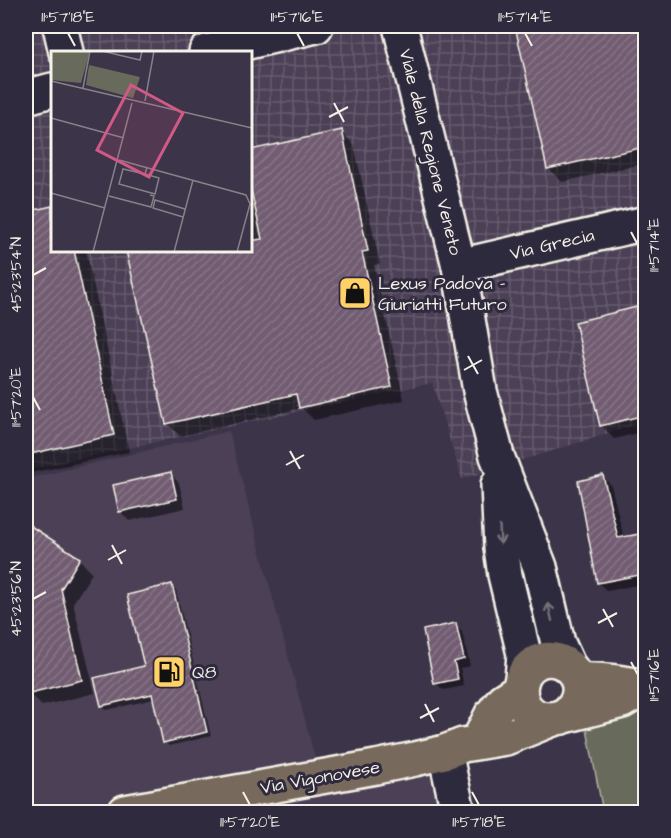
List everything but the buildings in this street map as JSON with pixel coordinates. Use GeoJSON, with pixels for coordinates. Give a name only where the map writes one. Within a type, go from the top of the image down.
{"type":"FeatureCollection","features":[{"type":"Feature","properties":{"kind":"main road","name":"Via Vigonovese"},"geometry":{"type":"LineString","coordinates":[[478,742],[491,716],[503,700],[521,684],[528,669],[537,662],[548,660],[559,662],[573,674],[595,680],[645,687]]}},
{"type":"Feature","properties":{"kind":"main road"},"geometry":{"type":"LineString","coordinates":[[521,684],[522,700],[527,710],[543,719],[557,718],[570,712],[579,696],[573,674]]}},
{"type":"Feature","properties":{"kind":"main road","name":"Via Vigonovese"},"geometry":{"type":"LineString","coordinates":[[124,813],[386,765],[445,752],[463,745],[506,738],[557,718],[622,701],[645,687]]}},
{"type":"Feature","properties":{"kind":"street"},"geometry":{"type":"LineString","coordinates":[[60,26],[66,51]]}},
{"type":"Feature","properties":{"kind":"street"},"geometry":{"type":"LineString","coordinates":[[211,51],[316,26]]}},
{"type":"Feature","properties":{"kind":"street","name":"Viale della Regione Veneto"},"geometry":{"type":"LineString","coordinates":[[400,26],[459,266],[480,391],[497,456],[540,567],[558,643],[573,674]]}},
{"type":"Feature","properties":{"kind":"street"},"geometry":{"type":"LineString","coordinates":[[26,97],[51,90]]}},
{"type":"Feature","properties":{"kind":"street","name":"Via Grecia"},"geometry":{"type":"LineString","coordinates":[[459,266],[645,223]]}},
{"type":"Feature","properties":{"kind":"street","name":"Viale della Regione Veneto"},"geometry":{"type":"LineString","coordinates":[[497,456],[501,548],[505,575],[524,654],[521,684]]}},
{"type":"Feature","properties":{"kind":"street"},"geometry":{"type":"LineString","coordinates":[[445,752],[458,813]]}},
{"type":"Feature","properties":{"kind":"shaded area"},"geometry":{"type":"Polygon","coordinates":[[[26,26],[645,26],[645,422],[462,479],[432,383],[26,470],[26,26]]]}},
{"type":"Feature","properties":{"kind":"shaded area"},"geometry":{"type":"Polygon","coordinates":[[[229,431],[316,762],[424,740],[441,812],[29,812],[26,798],[26,479],[229,431]]]}},
{"type":"Feature","properties":{"kind":"green space"},"geometry":{"type":"Polygon","coordinates":[[[645,703],[645,812],[603,812],[585,719],[645,703]]]}},
{"type":"Feature","properties":{"kind":"place","name":"Lexus Padova - Giuriatti Futuro"},"geometry":{"type":"Point","coordinates":[355,293]}},
{"type":"Feature","properties":{"kind":"place","name":"Q8"},"geometry":{"type":"Point","coordinates":[169,672]}}]}
